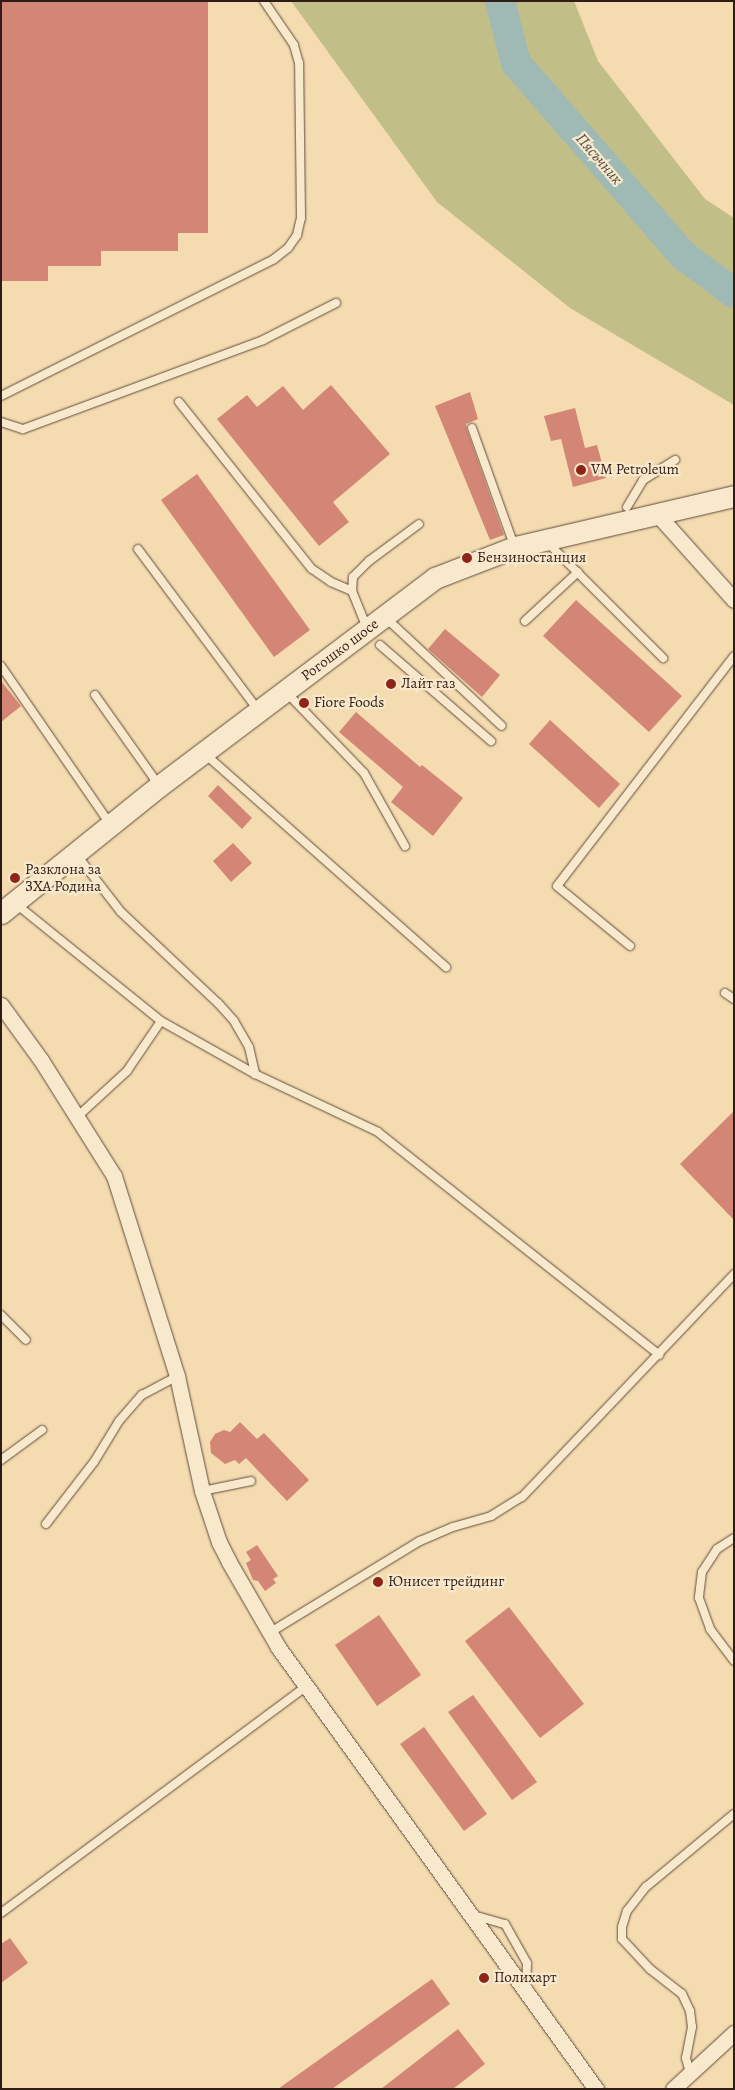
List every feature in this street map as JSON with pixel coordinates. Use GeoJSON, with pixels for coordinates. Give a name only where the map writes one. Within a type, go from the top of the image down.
{"type":"FeatureCollection","features":[{"type":"Feature","properties":{"kind":"main road","name":"Рогошко шосе"},"geometry":{"type":"LineString","coordinates":[[8,908],[159,786],[285,691],[374,637],[384,617],[435,578],[515,547],[734,496]]}},
{"type":"Feature","properties":{"kind":"street"},"geometry":{"type":"LineString","coordinates":[[658,515],[734,600]]}},
{"type":"Feature","properties":{"kind":"street"},"geometry":{"type":"LineString","coordinates":[[1,1005],[41,1060],[114,1176],[177,1376],[202,1491],[219,1542],[270,1633],[596,2089]]}},
{"type":"Feature","properties":{"kind":"street"},"geometry":{"type":"LineString","coordinates":[[673,2089],[734,2032]]}},
{"type":"Feature","properties":{"kind":"lane"},"geometry":{"type":"LineString","coordinates":[[1,396],[274,258],[288,248],[297,235],[301,218],[299,63],[294,45],[264,1]]}},
{"type":"Feature","properties":{"kind":"lane"},"geometry":{"type":"LineString","coordinates":[[1,422],[23,429],[263,340],[336,303]]}},
{"type":"Feature","properties":{"kind":"lane"},"geometry":{"type":"LineString","coordinates":[[179,402],[312,569],[331,582],[352,591]]}},
{"type":"Feature","properties":{"kind":"lane"},"geometry":{"type":"LineString","coordinates":[[472,428],[515,547]]}},
{"type":"Feature","properties":{"kind":"lane"},"geometry":{"type":"LineString","coordinates":[[627,508],[643,480],[674,460]]}},
{"type":"Feature","properties":{"kind":"lane"},"geometry":{"type":"LineString","coordinates":[[419,524],[369,560],[353,577],[352,591],[374,637],[491,741]]}},
{"type":"Feature","properties":{"kind":"lane"},"geometry":{"type":"LineString","coordinates":[[545,540],[663,658]]}},
{"type":"Feature","properties":{"kind":"lane"},"geometry":{"type":"LineString","coordinates":[[138,549],[259,711]]}},
{"type":"Feature","properties":{"kind":"lane"},"geometry":{"type":"LineString","coordinates":[[525,621],[578,572]]}},
{"type":"Feature","properties":{"kind":"lane"},"geometry":{"type":"LineString","coordinates":[[384,617],[502,726]]}},
{"type":"Feature","properties":{"kind":"lane"},"geometry":{"type":"LineString","coordinates":[[630,946],[557,886],[734,656]]}},
{"type":"Feature","properties":{"kind":"lane"},"geometry":{"type":"LineString","coordinates":[[1,666],[111,826]]}},
{"type":"Feature","properties":{"kind":"lane"},"geometry":{"type":"LineString","coordinates":[[285,691],[364,773],[405,846]]}},
{"type":"Feature","properties":{"kind":"lane"},"geometry":{"type":"LineString","coordinates":[[95,695],[159,786]]}},
{"type":"Feature","properties":{"kind":"lane"},"geometry":{"type":"LineString","coordinates":[[204,752],[446,967]]}},
{"type":"Feature","properties":{"kind":"lane"},"geometry":{"type":"LineString","coordinates":[[76,854],[121,912],[218,1003],[234,1021],[249,1047],[255,1074]]}},
{"type":"Feature","properties":{"kind":"lane"},"geometry":{"type":"LineString","coordinates":[[8,908],[161,1021],[255,1074],[378,1132],[659,1355]]}},
{"type":"Feature","properties":{"kind":"lane"},"geometry":{"type":"LineString","coordinates":[[725,993],[734,999]]}},
{"type":"Feature","properties":{"kind":"lane"},"geometry":{"type":"LineString","coordinates":[[77,1117],[128,1071],[161,1021]]}},
{"type":"Feature","properties":{"kind":"lane"},"geometry":{"type":"LineString","coordinates":[[270,1633],[420,1541],[453,1527],[491,1516],[522,1496],[659,1355],[734,1274]]}},
{"type":"Feature","properties":{"kind":"lane"},"geometry":{"type":"LineString","coordinates":[[1,1315],[26,1340]]}},
{"type":"Feature","properties":{"kind":"lane"},"geometry":{"type":"LineString","coordinates":[[46,1524],[94,1462],[119,1422],[142,1396],[177,1376]]}},
{"type":"Feature","properties":{"kind":"lane"},"geometry":{"type":"LineString","coordinates":[[1,1460],[42,1430]]}},
{"type":"Feature","properties":{"kind":"lane"},"geometry":{"type":"LineString","coordinates":[[202,1491],[251,1481]]}},
{"type":"Feature","properties":{"kind":"lane"},"geometry":{"type":"LineString","coordinates":[[734,1538],[717,1549],[702,1572],[699,1598],[710,1629],[734,1661]]}},
{"type":"Feature","properties":{"kind":"lane"},"geometry":{"type":"LineString","coordinates":[[1,1913],[308,1686]]}},
{"type":"Feature","properties":{"kind":"lane"},"geometry":{"type":"LineString","coordinates":[[690,2073],[686,2058],[692,2027],[690,2010],[682,1994],[650,1969],[622,1939],[622,1927],[627,1911],[646,1887],[734,1814]]}},
{"type":"Feature","properties":{"kind":"lane"},"geometry":{"type":"LineString","coordinates":[[471,1914],[506,1924],[527,1963],[526,1992]]}},
{"type":"Feature","properties":{"kind":"shaded area"},"geometry":{"type":"Polygon","coordinates":[[[291,1],[574,1],[598,61],[705,199],[734,218],[734,405],[570,308],[437,202],[291,1]]]}},
{"type":"Feature","properties":{"kind":"building"},"geometry":{"type":"Polygon","coordinates":[[[1,1],[208,1],[208,233],[178,233],[178,251],[101,251],[101,266],[48,266],[48,281],[1,281],[1,1]]]}},
{"type":"Feature","properties":{"kind":"building"},"geometry":{"type":"Polygon","coordinates":[[[331,385],[390,454],[333,502],[349,522],[319,546],[217,419],[247,395],[257,407],[283,386],[303,410],[331,385]]]}},
{"type":"Feature","properties":{"kind":"building"},"geometry":{"type":"Polygon","coordinates":[[[470,392],[478,419],[466,424],[467,430],[504,535],[490,540],[435,406],[470,392]]]}},
{"type":"Feature","properties":{"kind":"building"},"geometry":{"type":"Polygon","coordinates":[[[575,408],[585,448],[597,445],[606,478],[573,487],[561,439],[551,441],[544,416],[575,408]]]}},
{"type":"Feature","properties":{"kind":"building"},"geometry":{"type":"Polygon","coordinates":[[[197,474],[310,630],[274,657],[161,500],[197,474]]]}},
{"type":"Feature","properties":{"kind":"building"},"geometry":{"type":"Polygon","coordinates":[[[576,600],[682,696],[649,732],[543,636],[576,600]]]}},
{"type":"Feature","properties":{"kind":"building"},"geometry":{"type":"Polygon","coordinates":[[[445,629],[500,675],[482,697],[428,649],[445,629]]]}},
{"type":"Feature","properties":{"kind":"building"},"geometry":{"type":"Polygon","coordinates":[[[1,681],[21,706],[1,722],[1,681]]]}},
{"type":"Feature","properties":{"kind":"building"},"geometry":{"type":"Polygon","coordinates":[[[356,712],[420,767],[422,765],[463,798],[433,836],[391,802],[403,787],[339,732],[356,712]]]}},
{"type":"Feature","properties":{"kind":"building"},"geometry":{"type":"Polygon","coordinates":[[[550,720],[620,784],[599,808],[529,744],[550,720]]]}},
{"type":"Feature","properties":{"kind":"building"},"geometry":{"type":"Polygon","coordinates":[[[218,785],[252,818],[242,829],[208,796],[218,785]]]}},
{"type":"Feature","properties":{"kind":"building"},"geometry":{"type":"Polygon","coordinates":[[[233,843],[252,863],[231,882],[213,861],[233,843]]]}},
{"type":"Feature","properties":{"kind":"building"},"geometry":{"type":"Polygon","coordinates":[[[734,1111],[734,1220],[680,1164],[734,1111]]]}},
{"type":"Feature","properties":{"kind":"building"},"geometry":{"type":"Polygon","coordinates":[[[240,1422],[257,1439],[264,1433],[309,1480],[287,1501],[246,1458],[239,1464],[235,1460],[225,1464],[211,1453],[210,1442],[215,1434],[224,1430],[230,1432],[240,1422]]]}},
{"type":"Feature","properties":{"kind":"building"},"geometry":{"type":"Polygon","coordinates":[[[257,1545],[278,1576],[273,1579],[276,1583],[265,1591],[258,1581],[253,1580],[246,1563],[251,1560],[246,1552],[257,1545]]]}},
{"type":"Feature","properties":{"kind":"building"},"geometry":{"type":"Polygon","coordinates":[[[509,1607],[584,1704],[540,1738],[465,1641],[509,1607]]]}},
{"type":"Feature","properties":{"kind":"building"},"geometry":{"type":"Polygon","coordinates":[[[379,1615],[421,1675],[377,1706],[335,1645],[379,1615]]]}},
{"type":"Feature","properties":{"kind":"building"},"geometry":{"type":"Polygon","coordinates":[[[473,1695],[537,1782],[512,1800],[448,1712],[473,1695]]]}},
{"type":"Feature","properties":{"kind":"building"},"geometry":{"type":"Polygon","coordinates":[[[424,1727],[487,1814],[464,1831],[400,1744],[424,1727]]]}},
{"type":"Feature","properties":{"kind":"building"},"geometry":{"type":"Polygon","coordinates":[[[10,1938],[28,1963],[1,1983],[1,1944],[10,1938]]]}},
{"type":"Feature","properties":{"kind":"building"},"geometry":{"type":"Polygon","coordinates":[[[432,1979],[450,2004],[332,2089],[278,2089],[432,1979]]]}},
{"type":"Feature","properties":{"kind":"building"},"geometry":{"type":"Polygon","coordinates":[[[458,2029],[485,2064],[453,2089],[381,2089],[458,2029]]]}},
{"type":"Feature","properties":{"kind":"waterway","name":"Пясъчник"},"geometry":{"type":"LineString","coordinates":[[500,1],[516,63],[684,256],[734,293]]}},
{"type":"Feature","properties":{"kind":"place","name":"VM Petroleum"},"geometry":{"type":"Point","coordinates":[581,470]}},
{"type":"Feature","properties":{"kind":"place","name":"Бензиностанция"},"geometry":{"type":"Point","coordinates":[467,558]}},
{"type":"Feature","properties":{"kind":"place","name":"Лайт газ"},"geometry":{"type":"Point","coordinates":[391,684]}},
{"type":"Feature","properties":{"kind":"place","name":"Fiore Foods"},"geometry":{"type":"Point","coordinates":[304,703]}},
{"type":"Feature","properties":{"kind":"place","name":"Разклона за ЗХА Родина"},"geometry":{"type":"Point","coordinates":[15,878]}},
{"type":"Feature","properties":{"kind":"place","name":"Юнисет трейдинг"},"geometry":{"type":"Point","coordinates":[378,1582]}},
{"type":"Feature","properties":{"kind":"place","name":"Полихарт"},"geometry":{"type":"Point","coordinates":[484,1978]}}]}
